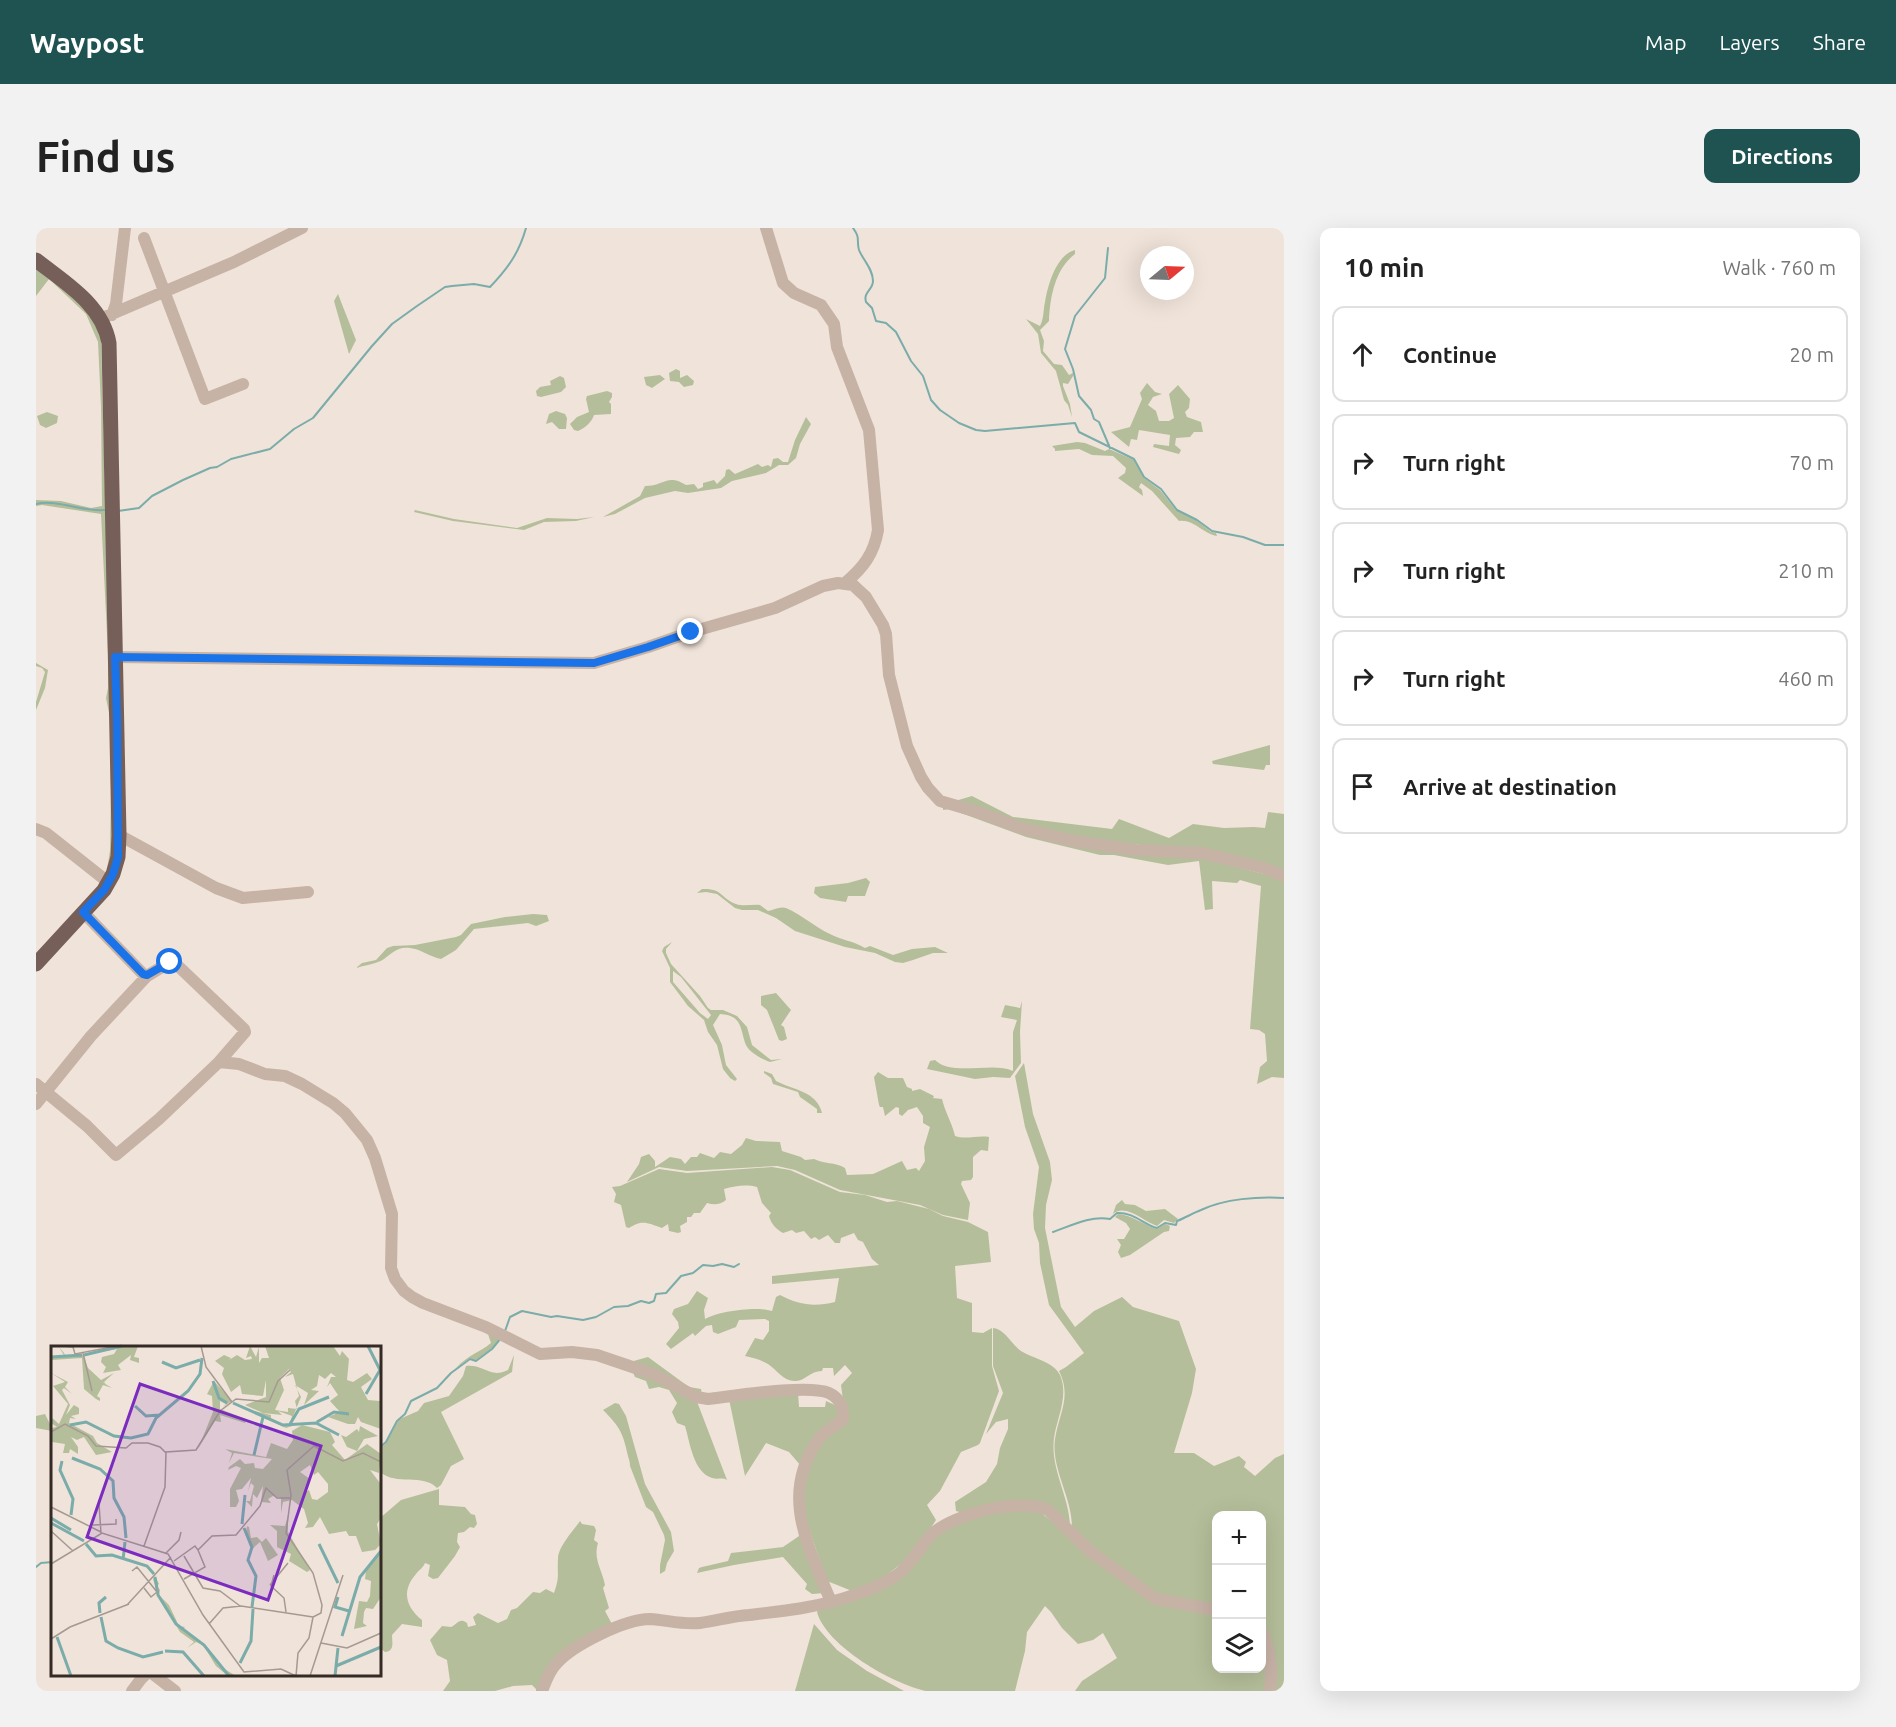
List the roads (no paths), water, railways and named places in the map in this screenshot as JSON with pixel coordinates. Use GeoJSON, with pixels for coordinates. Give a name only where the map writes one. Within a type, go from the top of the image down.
{"type":"FeatureCollection","features":[{"type":"Feature","properties":{"kind":"main road"},"geometry":{"type":"LineString","coordinates":[[36,260],[106,317],[109,343],[119,835],[118,857],[108,882],[36,964]]}},
{"type":"Feature","properties":{"kind":"street"},"geometry":{"type":"LineString","coordinates":[[106,317],[116,304],[125,228]]}},
{"type":"Feature","properties":{"kind":"street"},"geometry":{"type":"LineString","coordinates":[[106,317],[234,262],[302,228]]}},
{"type":"Feature","properties":{"kind":"street"},"geometry":{"type":"LineString","coordinates":[[766,228],[783,283],[794,293],[821,305],[834,324],[837,347],[869,430],[878,530],[875,546],[864,566],[845,583]]}},
{"type":"Feature","properties":{"kind":"street"},"geometry":{"type":"LineString","coordinates":[[144,238],[205,399],[243,384]]}},
{"type":"Feature","properties":{"kind":"street"},"geometry":{"type":"LineString","coordinates":[[115,657],[594,663],[776,608],[823,586],[845,583],[860,590],[883,625],[886,634],[889,675],[907,746],[921,777],[940,801],[1021,828],[1068,840],[1136,850],[1202,853],[1264,868],[1284,876]]}},
{"type":"Feature","properties":{"kind":"street"},"geometry":{"type":"LineString","coordinates":[[36,829],[46,833],[108,882]]}},
{"type":"Feature","properties":{"kind":"street"},"geometry":{"type":"LineString","coordinates":[[119,835],[216,888],[243,898],[308,892]]}},
{"type":"Feature","properties":{"kind":"street"},"geometry":{"type":"LineString","coordinates":[[83,912],[143,974],[147,975]]}},
{"type":"Feature","properties":{"kind":"street"},"geometry":{"type":"LineString","coordinates":[[36,1104],[41,1089],[147,975],[173,961],[244,1029],[244,1032],[219,1062],[159,1119],[116,1155],[87,1126],[41,1089]]}},
{"type":"Feature","properties":{"kind":"street"},"geometry":{"type":"LineString","coordinates":[[219,1062],[230,1062],[265,1074],[285,1076],[302,1084],[333,1103],[368,1140],[390,1205],[393,1230],[390,1256],[395,1279],[404,1291],[423,1304],[486,1327],[540,1354],[588,1353],[633,1366],[668,1381],[696,1397],[708,1399],[803,1391],[828,1392],[837,1398],[844,1410],[843,1419],[819,1438],[806,1462],[798,1505],[802,1529],[831,1602]]}},
{"type":"Feature","properties":{"kind":"street"},"geometry":{"type":"LineString","coordinates":[[542,1691],[550,1671],[565,1656],[602,1634],[632,1622],[649,1619],[683,1624],[699,1623],[747,1615],[803,1610],[875,1587],[893,1578],[909,1565],[930,1536],[981,1510],[1027,1506],[1048,1510],[1091,1552],[1156,1599],[1212,1609]]}},
{"type":"Feature","properties":{"kind":"street"},"geometry":{"type":"LineString","coordinates":[[1266,1643],[1272,1675],[1270,1691]]}},
{"type":"Feature","properties":{"kind":"street"},"geometry":{"type":"LineString","coordinates":[[132,1691],[144,1676]]}},
{"type":"Feature","properties":{"kind":"street"},"geometry":{"type":"LineString","coordinates":[[156,1676],[175,1691]]}},
{"type":"Feature","properties":{"kind":"waterway"},"geometry":{"type":"LineString","coordinates":[[118,511],[139,508],[152,496],[231,459],[270,449],[294,429],[313,418],[392,324],[445,287],[474,284],[490,287],[512,260],[526,228]]}},
{"type":"Feature","properties":{"kind":"waterway"},"geometry":{"type":"LineString","coordinates":[[853,228],[858,237],[859,250],[873,277],[873,284],[866,296],[866,302],[872,308],[876,321],[886,323],[896,332],[911,361],[923,376],[931,400],[940,410],[959,423],[985,431],[1075,423],[1079,432],[1134,459],[1144,477],[1161,489],[1177,510],[1212,531],[1243,537],[1265,545],[1284,545]]}},
{"type":"Feature","properties":{"kind":"waterway"},"geometry":{"type":"LineString","coordinates":[[1108,248],[1105,278],[1075,316],[1065,349],[1073,369],[1079,396],[1091,410],[1094,419],[1099,422],[1110,448]]}},
{"type":"Feature","properties":{"kind":"waterway"},"geometry":{"type":"LineString","coordinates":[[36,504],[53,503],[104,510]]}},
{"type":"Feature","properties":{"kind":"waterway"},"geometry":{"type":"LineString","coordinates":[[1053,1232],[1095,1218],[1110,1219],[1117,1213],[1128,1214],[1157,1228],[1165,1223],[1176,1225],[1177,1221],[1220,1203],[1264,1197],[1284,1198]]}},
{"type":"Feature","properties":{"kind":"waterway"},"geometry":{"type":"LineString","coordinates":[[505,1331],[510,1317],[522,1311],[583,1320],[596,1317],[614,1307],[628,1306],[641,1301],[649,1303],[654,1301],[656,1294],[666,1293],[681,1276],[693,1273],[703,1265],[722,1264],[734,1267],[739,1264]]}},
{"type":"Feature","properties":{"kind":"waterway"},"geometry":{"type":"LineString","coordinates":[[381,1446],[386,1442],[397,1421],[405,1414],[411,1401],[437,1388],[451,1373],[470,1359],[476,1361],[492,1349],[501,1338]]}},
{"type":"Feature","properties":{"kind":"waterway"},"geometry":{"type":"LineString","coordinates":[[36,1567],[41,1563],[51,1562]]}}]}
